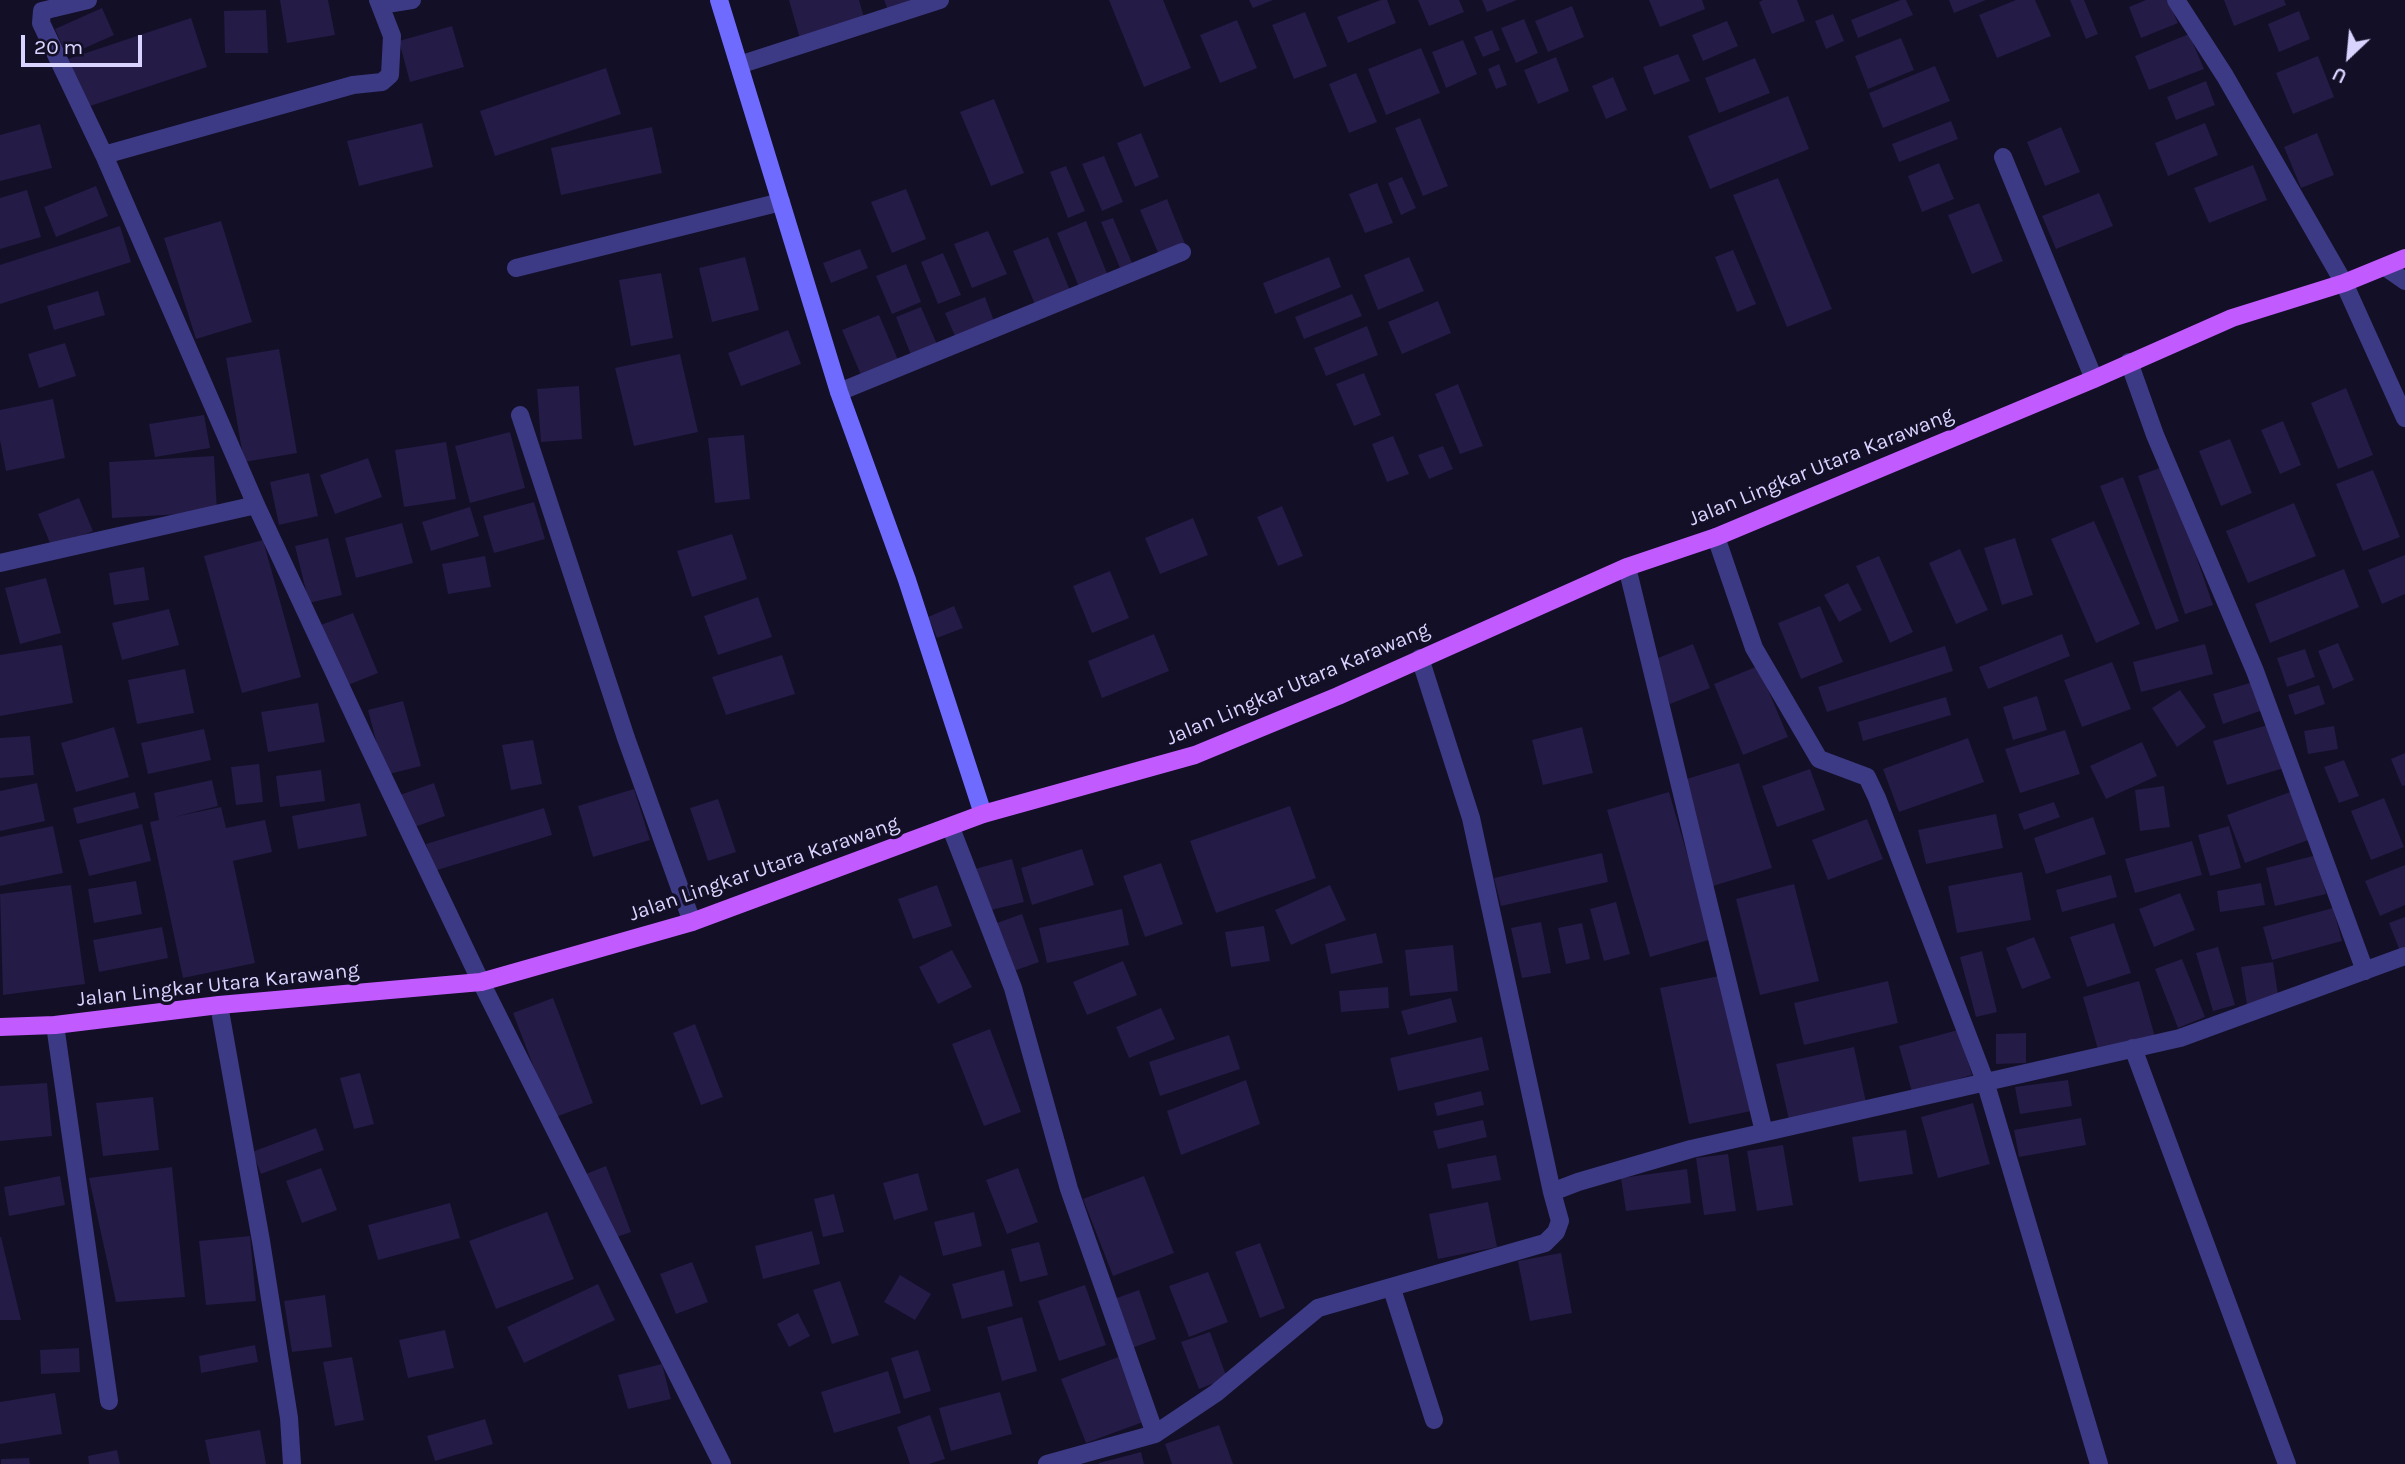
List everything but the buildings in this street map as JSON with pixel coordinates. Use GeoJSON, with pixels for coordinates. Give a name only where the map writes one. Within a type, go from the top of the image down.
{"type":"FeatureCollection","features":[{"type":"Feature","properties":{"kind":"main road","name":"Jalan Lingkar Utara Karawang"},"geometry":{"type":"LineString","coordinates":[[0,1027],[55,1025],[219,1005],[481,982],[692,922],[983,814],[1195,755],[1338,696],[1628,567],[1716,537],[2094,379],[2232,318],[2344,282],[2405,258]]}},
{"type":"Feature","properties":{"kind":"street"},"geometry":{"type":"LineString","coordinates":[[88,0],[42,11],[41,23],[104,155],[256,505],[481,982],[722,1464]]}},
{"type":"Feature","properties":{"kind":"street"},"geometry":{"type":"LineString","coordinates":[[104,155],[353,85],[382,82],[390,75],[392,36],[379,2],[412,0]]}},
{"type":"Feature","properties":{"kind":"street"},"geometry":{"type":"LineString","coordinates":[[719,0],[839,392],[907,580],[983,814]]}},
{"type":"Feature","properties":{"kind":"street"},"geometry":{"type":"LineString","coordinates":[[739,65],[940,0]]}},
{"type":"Feature","properties":{"kind":"street"},"geometry":{"type":"LineString","coordinates":[[2176,0],[2225,76],[2344,282],[2405,418]]}},
{"type":"Feature","properties":{"kind":"street"},"geometry":{"type":"LineString","coordinates":[[2003,157],[2094,379]]}},
{"type":"Feature","properties":{"kind":"street"},"geometry":{"type":"LineString","coordinates":[[516,268],[780,202]]}},
{"type":"Feature","properties":{"kind":"street"},"geometry":{"type":"LineString","coordinates":[[839,392],[1182,252]]}},
{"type":"Feature","properties":{"kind":"street"},"geometry":{"type":"LineString","coordinates":[[2385,267],[2405,281]]}},
{"type":"Feature","properties":{"kind":"street"},"geometry":{"type":"LineString","coordinates":[[2129,362],[2155,435],[2255,670],[2365,971]]}},
{"type":"Feature","properties":{"kind":"street"},"geometry":{"type":"LineString","coordinates":[[520,415],[626,738],[692,922]]}},
{"type":"Feature","properties":{"kind":"street"},"geometry":{"type":"LineString","coordinates":[[0,563],[256,505]]}},
{"type":"Feature","properties":{"kind":"street"},"geometry":{"type":"LineString","coordinates":[[1716,537],[1754,648],[1819,759],[1867,777],[1877,798],[1985,1082],[2099,1464]]}},
{"type":"Feature","properties":{"kind":"street"},"geometry":{"type":"LineString","coordinates":[[1628,567],[1764,1132]]}},
{"type":"Feature","properties":{"kind":"street"},"geometry":{"type":"LineString","coordinates":[[1047,1464],[1155,1434],[1216,1393],[1318,1308],[1392,1289],[1545,1243],[1556,1232],[1560,1222],[1471,818],[1420,658]]}},
{"type":"Feature","properties":{"kind":"street"},"geometry":{"type":"LineString","coordinates":[[951,828],[1013,988],[1069,1189],[1155,1434]]}},
{"type":"Feature","properties":{"kind":"street"},"geometry":{"type":"LineString","coordinates":[[1552,1192],[1678,1152],[2180,1038],[2405,956]]}},
{"type":"Feature","properties":{"kind":"street"},"geometry":{"type":"LineString","coordinates":[[219,1005],[266,1268],[289,1418],[292,1464]]}},
{"type":"Feature","properties":{"kind":"street"},"geometry":{"type":"LineString","coordinates":[[55,1025],[109,1401]]}},
{"type":"Feature","properties":{"kind":"street"},"geometry":{"type":"LineString","coordinates":[[2133,1048],[2287,1464]]}},
{"type":"Feature","properties":{"kind":"street"},"geometry":{"type":"LineString","coordinates":[[1392,1289],[1434,1420]]}}]}
